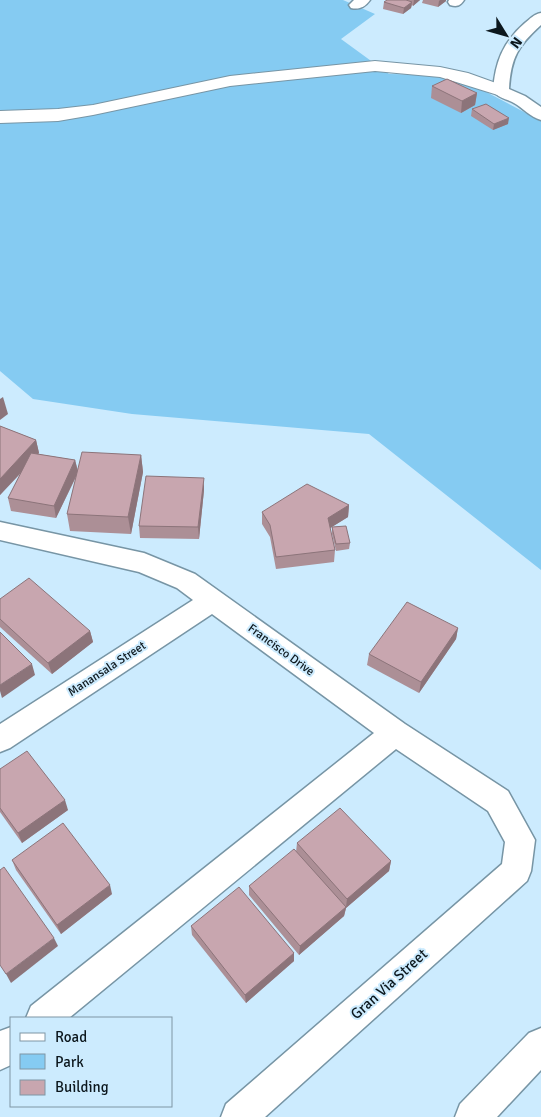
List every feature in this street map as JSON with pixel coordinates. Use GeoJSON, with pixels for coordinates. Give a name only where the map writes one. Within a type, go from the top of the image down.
{"type":"FeatureCollection","features":[{"type":"Feature","properties":{"kind":"street"},"geometry":{"type":"LineString","coordinates":[[501,91],[503,69],[511,48],[516,40],[541,17]]}},
{"type":"Feature","properties":{"kind":"street"},"geometry":{"type":"LineString","coordinates":[[0,116],[58,115],[93,110],[230,81],[375,66],[440,72],[462,77],[519,99],[541,115]]}},
{"type":"Feature","properties":{"kind":"street","name":"Francisco Drive"},"geometry":{"type":"LineString","coordinates":[[0,531],[144,563],[186,581],[395,734],[498,801],[520,840]]}},
{"type":"Feature","properties":{"kind":"street","name":"Manansala Street"},"geometry":{"type":"LineString","coordinates":[[0,739],[213,600]]}},
{"type":"Feature","properties":{"kind":"street"},"geometry":{"type":"LineString","coordinates":[[44,1017],[395,734]]}},
{"type":"Feature","properties":{"kind":"street","name":"Gran Via Street"},"geometry":{"type":"LineString","coordinates":[[239,1117],[516,871],[520,840]]}},
{"type":"Feature","properties":{"kind":"street"},"geometry":{"type":"LineString","coordinates":[[0,1053],[10,1045]]}},
{"type":"Feature","properties":{"kind":"street"},"geometry":{"type":"LineString","coordinates":[[473,1117],[541,1045]]}},
{"type":"Feature","properties":{"kind":"green space"},"geometry":{"type":"Polygon","coordinates":[[[0,0],[343,0],[375,14],[341,39],[389,74],[435,75],[471,84],[541,121],[541,570],[369,434],[132,414],[33,399],[0,371],[0,0]]]}},
{"type":"Feature","properties":{"kind":"building"},"geometry":{"type":"Polygon","coordinates":[[[387,0],[406,0],[412,2],[404,8],[384,2],[387,0]]]}},
{"type":"Feature","properties":{"kind":"building"},"geometry":{"type":"Polygon","coordinates":[[[447,79],[477,93],[462,101],[432,86],[447,79]]]}},
{"type":"Feature","properties":{"kind":"building"},"geometry":{"type":"Polygon","coordinates":[[[486,104],[509,118],[494,124],[472,109],[486,104]]]}},
{"type":"Feature","properties":{"kind":"building"},"geometry":{"type":"Polygon","coordinates":[[[0,426],[36,440],[0,479],[0,426]]]}},
{"type":"Feature","properties":{"kind":"building"},"geometry":{"type":"Polygon","coordinates":[[[82,452],[141,455],[128,517],[67,514],[82,452]]]}},
{"type":"Feature","properties":{"kind":"building"},"geometry":{"type":"Polygon","coordinates":[[[31,453],[75,460],[54,506],[8,498],[31,453]]]}},
{"type":"Feature","properties":{"kind":"building"},"geometry":{"type":"Polygon","coordinates":[[[146,476],[204,478],[198,527],[139,526],[146,476]]]}},
{"type":"Feature","properties":{"kind":"building"},"geometry":{"type":"Polygon","coordinates":[[[307,484],[349,505],[328,518],[335,550],[276,557],[270,525],[262,512],[307,484]]]}},
{"type":"Feature","properties":{"kind":"building"},"geometry":{"type":"Polygon","coordinates":[[[346,526],[350,543],[336,544],[332,527],[346,526]]]}},
{"type":"Feature","properties":{"kind":"building"},"geometry":{"type":"Polygon","coordinates":[[[29,578],[90,631],[48,663],[0,619],[0,599],[29,578]]]}},
{"type":"Feature","properties":{"kind":"building"},"geometry":{"type":"Polygon","coordinates":[[[407,602],[458,628],[421,682],[369,654],[407,602]]]}},
{"type":"Feature","properties":{"kind":"building"},"geometry":{"type":"Polygon","coordinates":[[[0,632],[32,664],[0,685],[0,632]]]}},
{"type":"Feature","properties":{"kind":"building"},"geometry":{"type":"Polygon","coordinates":[[[27,751],[65,800],[18,833],[0,808],[0,769],[27,751]]]}},
{"type":"Feature","properties":{"kind":"building"},"geometry":{"type":"Polygon","coordinates":[[[340,808],[391,861],[347,899],[297,843],[340,808]]]}},
{"type":"Feature","properties":{"kind":"building"},"geometry":{"type":"Polygon","coordinates":[[[63,823],[110,885],[57,925],[12,860],[63,823]]]}},
{"type":"Feature","properties":{"kind":"building"},"geometry":{"type":"Polygon","coordinates":[[[294,849],[346,907],[300,946],[249,886],[294,849]]]}},
{"type":"Feature","properties":{"kind":"building"},"geometry":{"type":"Polygon","coordinates":[[[4,867],[54,938],[6,974],[0,965],[0,870],[4,867]]]}},
{"type":"Feature","properties":{"kind":"building"},"geometry":{"type":"Polygon","coordinates":[[[239,887],[294,953],[245,995],[191,926],[239,887]]]}}]}
